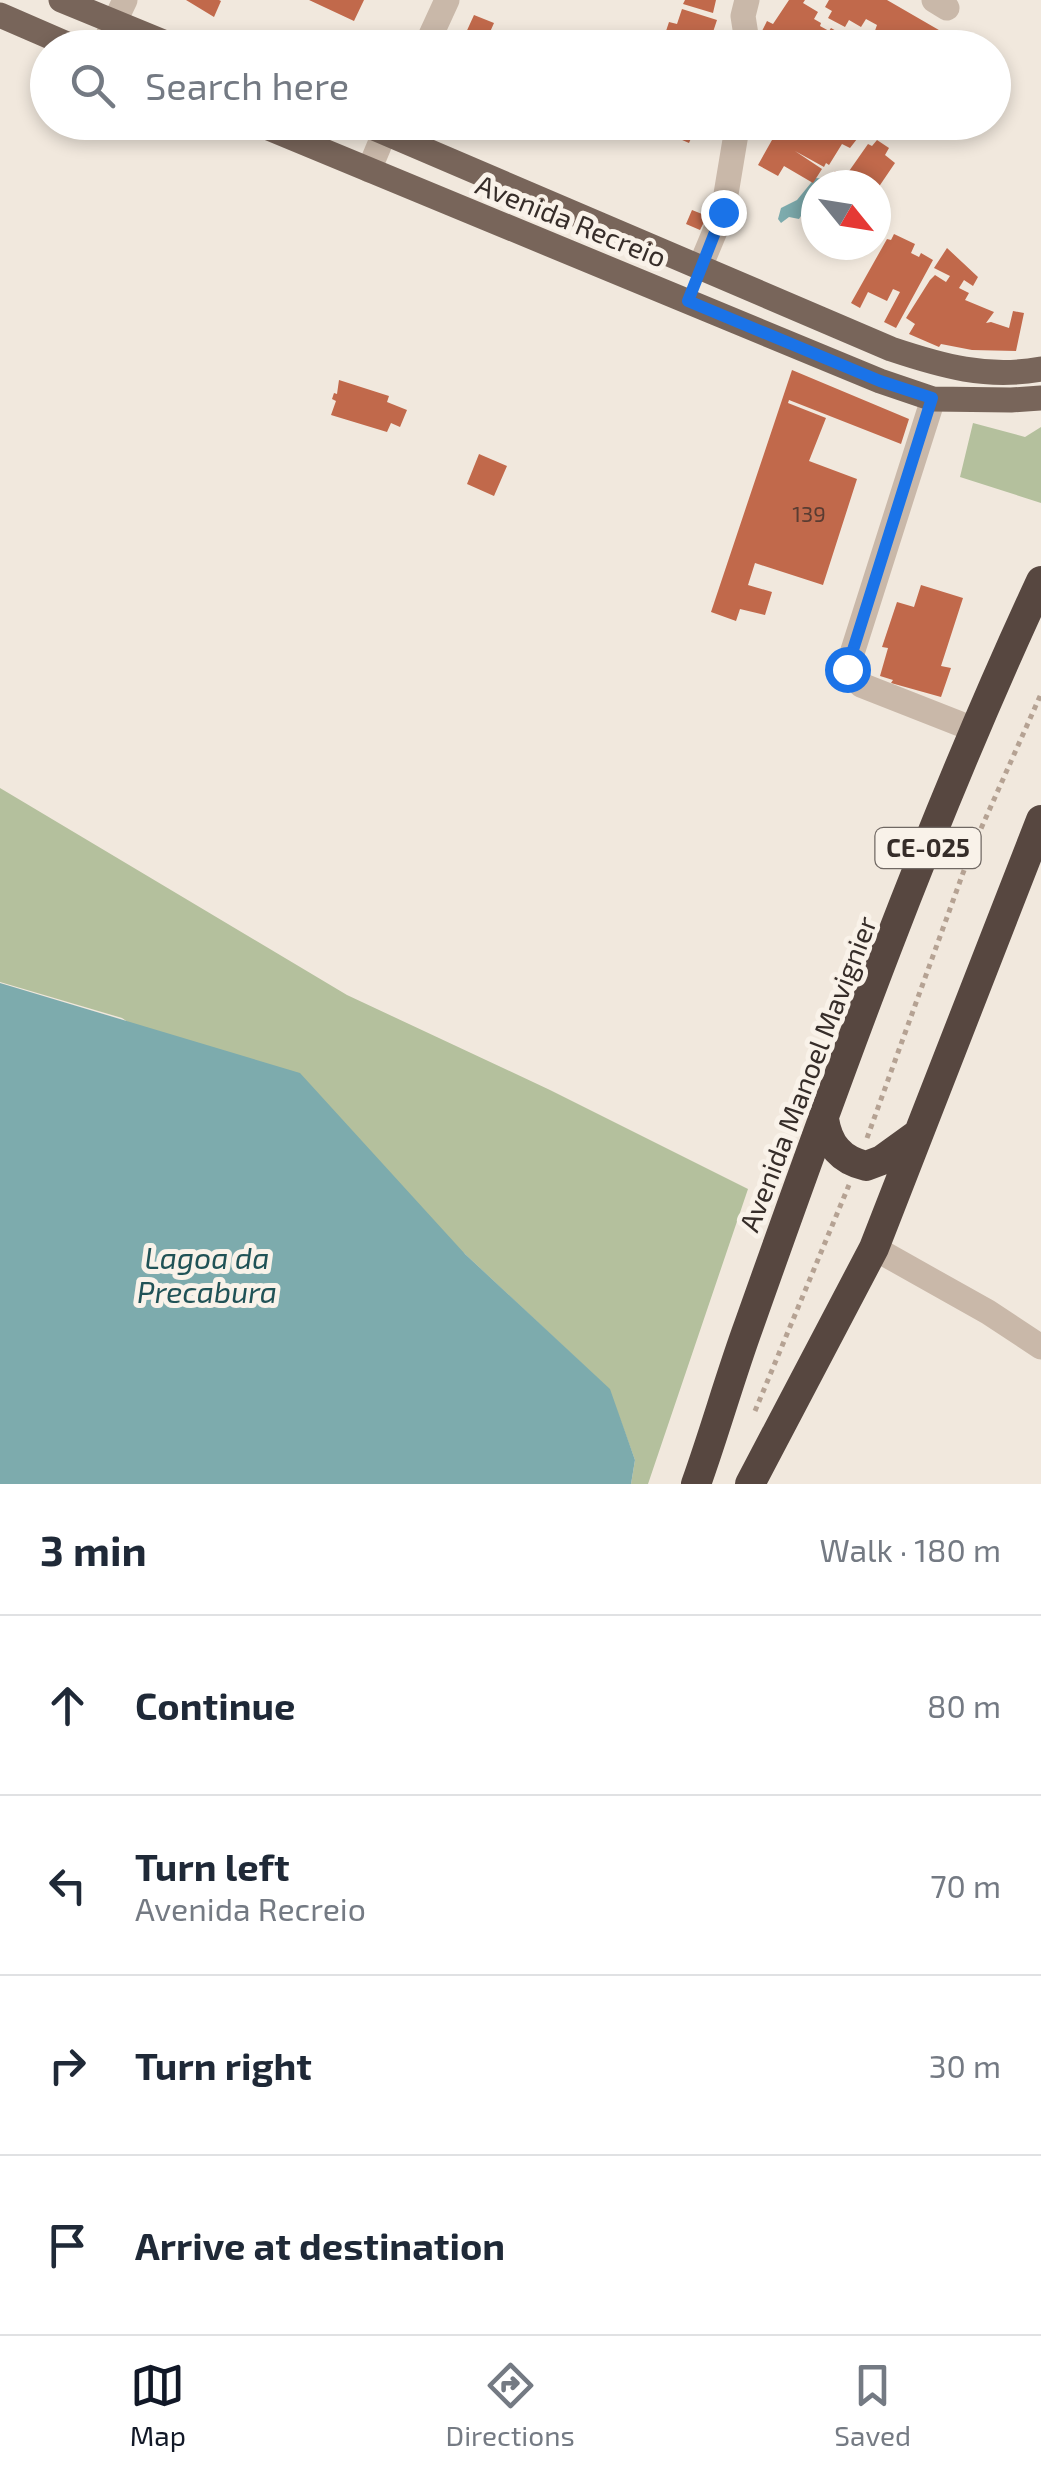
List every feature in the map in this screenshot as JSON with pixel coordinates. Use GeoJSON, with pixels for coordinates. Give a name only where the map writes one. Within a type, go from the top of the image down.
{"type":"FeatureCollection","features":[{"type":"Feature","properties":{"kind":"highway","name":"Avenida Manoel Mavignier"},"geometry":{"type":"LineString","coordinates":[[696,1484],[747,1329],[973,728],[1041,581]]}},
{"type":"Feature","properties":{"kind":"highway","name":"CE-025"},"geometry":{"type":"LineString","coordinates":[[750,1484],[874,1248],[1041,820]]}},
{"type":"Feature","properties":{"kind":"highway"},"geometry":{"type":"LineString","coordinates":[[824,1119],[832,1146],[866,1166],[882,1160],[918,1134]]}},
{"type":"Feature","properties":{"kind":"main road"},"geometry":{"type":"LineString","coordinates":[[61,0],[120,11],[150,30]]}},
{"type":"Feature","properties":{"kind":"main road"},"geometry":{"type":"LineString","coordinates":[[0,15],[35,30]]}},
{"type":"Feature","properties":{"kind":"main road","name":"Avenida Recreio"},"geometry":{"type":"LineString","coordinates":[[297,140],[880,381],[932,398],[1041,398]]}},
{"type":"Feature","properties":{"kind":"main road","name":"Avenida Recreio"},"geometry":{"type":"LineString","coordinates":[[410,140],[891,349],[967,372],[1012,374],[1041,369]]}},
{"type":"Feature","properties":{"kind":"main road"},"geometry":{"type":"LineString","coordinates":[[688,301],[700,267]]}},
{"type":"Feature","properties":{"kind":"street"},"geometry":{"type":"LineString","coordinates":[[434,30],[448,0]]}},
{"type":"Feature","properties":{"kind":"street"},"geometry":{"type":"LineString","coordinates":[[745,30],[743,16],[747,0]]}},
{"type":"Feature","properties":{"kind":"street"},"geometry":{"type":"LineString","coordinates":[[369,170],[375,140]]}},
{"type":"Feature","properties":{"kind":"street"},"geometry":{"type":"LineString","coordinates":[[700,267],[723,212],[735,140]]}},
{"type":"Feature","properties":{"kind":"street"},"geometry":{"type":"LineString","coordinates":[[932,398],[847,669],[861,685],[973,728]]}},
{"type":"Feature","properties":{"kind":"street"},"geometry":{"type":"LineString","coordinates":[[874,1248],[988,1312],[1041,1347]]}},
{"type":"Feature","properties":{"kind":"path"},"geometry":{"type":"LineString","coordinates":[[754,1413],[858,1164],[971,851],[1041,694]]}},
{"type":"Feature","properties":{"kind":"green space"},"geometry":{"type":"Polygon","coordinates":[[[973,423],[1025,437],[1041,427],[1041,503],[960,477],[973,423]]]}},
{"type":"Feature","properties":{"kind":"green space"},"geometry":{"type":"Polygon","coordinates":[[[0,788],[347,995],[748,1189],[648,1484],[631,1484],[635,1460],[609,1389],[465,1254],[122,1018],[0,982],[0,788]]]}},
{"type":"Feature","properties":{"kind":"water"},"geometry":{"type":"Polygon","coordinates":[[[801,195],[799,219],[789,217],[781,223],[781,208],[801,195]]]}},
{"type":"Feature","properties":{"kind":"water","name":"Lagoa da Precabura"},"geometry":{"type":"Polygon","coordinates":[[[0,983],[300,1073],[465,1254],[610,1389],[635,1460],[631,1484],[0,1484],[0,983]]]}},
{"type":"Feature","properties":{"kind":"building"},"geometry":{"type":"Polygon","coordinates":[[[186,0],[219,0],[221,1],[214,17],[186,0]]]}},
{"type":"Feature","properties":{"kind":"building"},"geometry":{"type":"Polygon","coordinates":[[[309,0],[364,0],[354,21],[309,0]]]}},
{"type":"Feature","properties":{"kind":"building"},"geometry":{"type":"Polygon","coordinates":[[[685,0],[716,0],[713,13],[683,4],[685,0]]]}},
{"type":"Feature","properties":{"kind":"building"},"geometry":{"type":"Polygon","coordinates":[[[789,0],[805,0],[803,3],[818,12],[814,19],[827,30],[762,30],[767,21],[773,24],[789,0]]]}},
{"type":"Feature","properties":{"kind":"building"},"geometry":{"type":"Polygon","coordinates":[[[829,0],[887,0],[939,30],[875,30],[877,25],[866,19],[861,27],[849,20],[845,27],[828,18],[832,11],[825,7],[829,0]]]}},
{"type":"Feature","properties":{"kind":"building"},"geometry":{"type":"Polygon","coordinates":[[[682,9],[717,20],[714,30],[666,30],[669,22],[677,24],[682,9]]]}},
{"type":"Feature","properties":{"kind":"building"},"geometry":{"type":"Polygon","coordinates":[[[474,15],[494,23],[491,30],[467,30],[474,15]]]}},
{"type":"Feature","properties":{"kind":"building"},"geometry":{"type":"Polygon","coordinates":[[[772,140],[856,140],[850,148],[842,144],[824,167],[795,151],[821,170],[801,170],[801,176],[784,166],[778,176],[758,165],[772,140]]]}},
{"type":"Feature","properties":{"kind":"building"},"geometry":{"type":"Polygon","coordinates":[[[877,140],[889,148],[885,155],[895,163],[890,170],[850,170],[868,144],[872,146],[877,140]]]}},
{"type":"Feature","properties":{"kind":"building"},"geometry":{"type":"Polygon","coordinates":[[[692,210],[707,216],[700,230],[686,224],[692,210]]]}},
{"type":"Feature","properties":{"kind":"building"},"geometry":{"type":"Polygon","coordinates":[[[894,234],[915,244],[911,253],[919,257],[921,253],[933,260],[896,328],[884,322],[900,292],[893,289],[887,301],[868,292],[860,308],[851,303],[875,260],[891,260],[894,234]]]}},
{"type":"Feature","properties":{"kind":"building"},"geometry":{"type":"Polygon","coordinates":[[[947,248],[978,277],[973,286],[964,280],[959,288],[969,293],[965,300],[994,312],[986,323],[1009,328],[1013,311],[1024,313],[1016,351],[972,350],[941,344],[939,347],[909,334],[915,324],[906,318],[930,280],[935,275],[946,282],[950,276],[934,268],[947,248]]]}},
{"type":"Feature","properties":{"kind":"building"},"geometry":{"type":"Polygon","coordinates":[[[792,370],[909,419],[901,444],[789,400],[788,403],[826,418],[809,461],[857,479],[823,585],[755,563],[748,585],[772,592],[765,615],[740,609],[736,621],[711,612],[792,370]]]}},
{"type":"Feature","properties":{"kind":"building"},"geometry":{"type":"Polygon","coordinates":[[[339,380],[389,396],[387,402],[407,410],[400,427],[391,423],[387,432],[331,415],[339,380]]]}},
{"type":"Feature","properties":{"kind":"building"},"geometry":{"type":"Polygon","coordinates":[[[479,454],[507,466],[494,496],[467,484],[479,454]]]}},
{"type":"Feature","properties":{"kind":"building"},"geometry":{"type":"Polygon","coordinates":[[[921,585],[963,598],[941,666],[951,668],[941,697],[891,683],[893,680],[880,676],[888,648],[882,647],[897,602],[914,607],[921,585]]]}},
{"type":"Feature","properties":{"kind":"route"},"geometry":{"type":"LineString","coordinates":[[723,212],[688,301],[880,381],[932,398],[847,669]]}}]}
